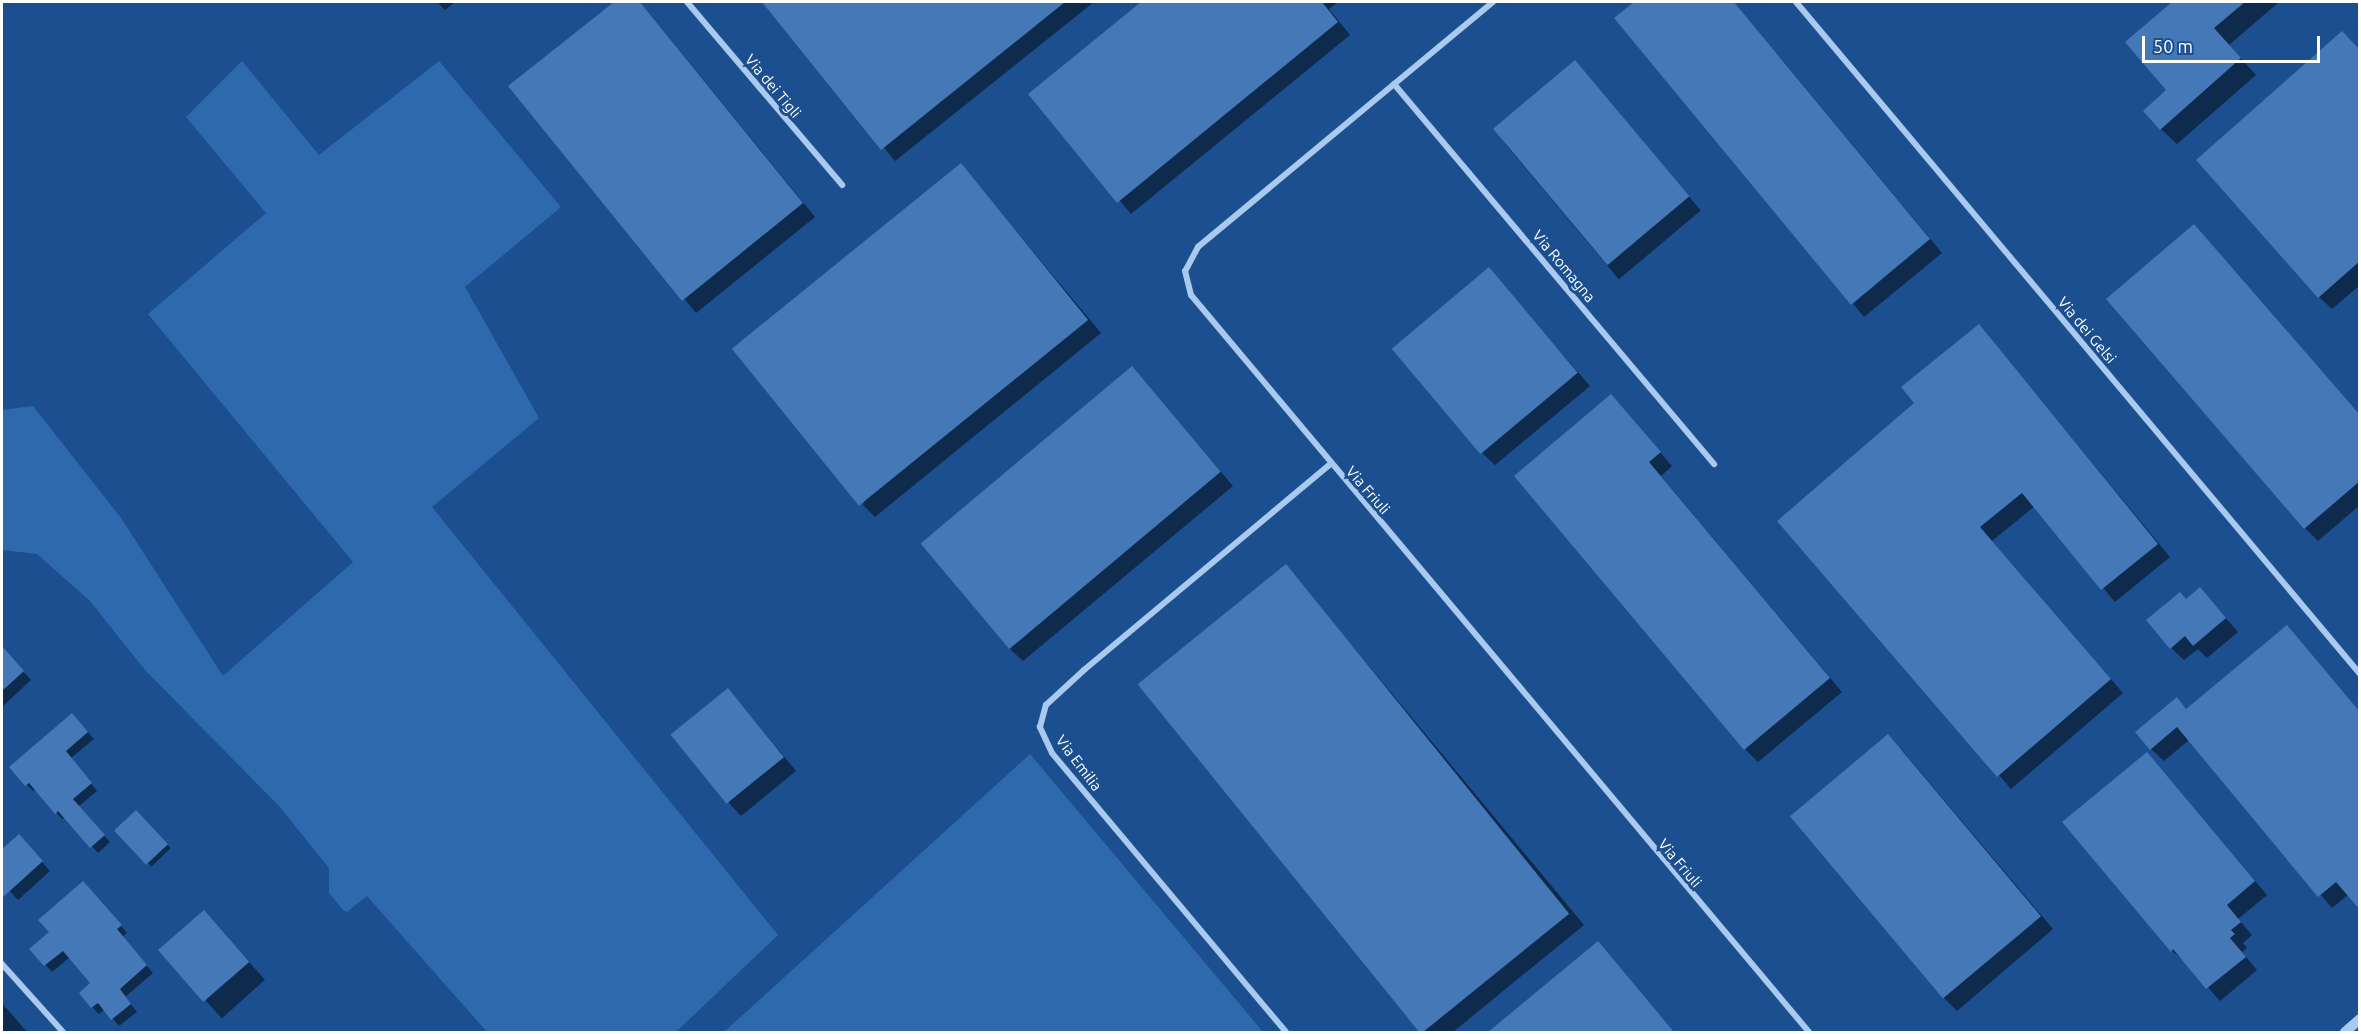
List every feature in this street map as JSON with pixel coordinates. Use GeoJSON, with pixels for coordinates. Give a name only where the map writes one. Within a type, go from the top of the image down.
{"type":"FeatureCollection","features":[{"type":"Feature","properties":{"kind":"street","name":"Via dei Tigli"},"geometry":{"type":"LineString","coordinates":[[687,2],[842,185]]}},
{"type":"Feature","properties":{"kind":"street","name":"Via Friuli"},"geometry":{"type":"LineString","coordinates":[[1493,2],[1198,247],[1185,271],[1191,295],[1330,464],[1809,1032]]}},
{"type":"Feature","properties":{"kind":"street","name":"Via dei Gelsi"},"geometry":{"type":"LineString","coordinates":[[1796,2],[2360,674]]}},
{"type":"Feature","properties":{"kind":"street","name":"Via Romagna"},"geometry":{"type":"LineString","coordinates":[[1395,84],[1714,464]]}},
{"type":"Feature","properties":{"kind":"street","name":"Via Emilia"},"geometry":{"type":"LineString","coordinates":[[1286,1032],[1052,753],[1040,727],[1046,705],[1076,677],[1330,464]]}},
{"type":"Feature","properties":{"kind":"street"},"geometry":{"type":"LineString","coordinates":[[2,964],[63,1032]]}},
{"type":"Feature","properties":{"kind":"street"},"geometry":{"type":"LineString","coordinates":[[2344,1032],[2360,1019]]}},
{"type":"Feature","properties":{"kind":"shaded area"},"geometry":{"type":"Polygon","coordinates":[[[242,61],[319,155],[439,61],[561,207],[465,287],[539,418],[432,507],[778,935],[676,1032],[487,1032],[367,896],[347,912],[343,910],[329,893],[329,868],[279,806],[145,670],[90,601],[37,554],[2,550],[2,410],[33,406],[121,518],[223,676],[353,562],[148,314],[266,213],[186,117],[242,61]]]}},
{"type":"Feature","properties":{"kind":"shaded area"},"geometry":{"type":"Polygon","coordinates":[[[1030,754],[1263,1032],[724,1032],[1030,754]]]}},
{"type":"Feature","properties":{"kind":"building"},"geometry":{"type":"Polygon","coordinates":[[[614,2],[640,2],[803,203],[682,301],[508,86],[614,2]]]}},
{"type":"Feature","properties":{"kind":"building"},"geometry":{"type":"Polygon","coordinates":[[[762,2],[1065,2],[881,150],[762,2]]]}},
{"type":"Feature","properties":{"kind":"building"},"geometry":{"type":"Polygon","coordinates":[[[1141,2],[1322,2],[1338,22],[1117,203],[1028,94],[1141,2]]]}},
{"type":"Feature","properties":{"kind":"building"},"geometry":{"type":"Polygon","coordinates":[[[1634,2],[1734,2],[1930,239],[1851,305],[1614,18],[1634,2]]]}},
{"type":"Feature","properties":{"kind":"building"},"geometry":{"type":"Polygon","coordinates":[[[2172,2],[2245,2],[2214,28],[2241,58],[2160,130],[2143,111],[2166,90],[2125,42],[2172,2]]]}},
{"type":"Feature","properties":{"kind":"building"},"geometry":{"type":"Polygon","coordinates":[[[2342,31],[2360,50],[2360,261],[2318,298],[2196,160],[2342,31]]]}},
{"type":"Feature","properties":{"kind":"building"},"geometry":{"type":"Polygon","coordinates":[[[1575,60],[1689,196],[1607,265],[1493,129],[1575,60]]]}},
{"type":"Feature","properties":{"kind":"building"},"geometry":{"type":"Polygon","coordinates":[[[961,163],[1088,320],[859,506],[732,349],[961,163]]]}},
{"type":"Feature","properties":{"kind":"building"},"geometry":{"type":"Polygon","coordinates":[[[2194,224],[2360,415],[2360,481],[2304,529],[2106,299],[2194,224]]]}},
{"type":"Feature","properties":{"kind":"building"},"geometry":{"type":"Polygon","coordinates":[[[1489,267],[1578,373],[1480,454],[1392,349],[1489,267]]]}},
{"type":"Feature","properties":{"kind":"building"},"geometry":{"type":"Polygon","coordinates":[[[1979,324],[2158,544],[2101,590],[2022,493],[1980,527],[2111,679],[1997,777],[1777,521],[1914,403],[1901,387],[1979,324]]]}},
{"type":"Feature","properties":{"kind":"building"},"geometry":{"type":"Polygon","coordinates":[[[1132,366],[1221,472],[1009,649],[921,543],[1132,366]]]}},
{"type":"Feature","properties":{"kind":"building"},"geometry":{"type":"Polygon","coordinates":[[[1611,394],[1661,452],[1649,462],[1830,678],[1744,750],[1514,476],[1611,394]]]}},
{"type":"Feature","properties":{"kind":"building"},"geometry":{"type":"Polygon","coordinates":[[[1286,564],[1569,914],[1423,1032],[1419,1032],[1138,684],[1286,564]]]}},
{"type":"Feature","properties":{"kind":"building"},"geometry":{"type":"Polygon","coordinates":[[[2200,587],[2226,618],[2193,646],[2185,636],[2170,649],[2146,620],[2180,592],[2186,599],[2200,587]]]}},
{"type":"Feature","properties":{"kind":"building"},"geometry":{"type":"Polygon","coordinates":[[[2287,625],[2360,712],[2360,910],[2336,882],[2318,897],[2177,727],[2150,750],[2135,732],[2177,697],[2186,709],[2287,625]]]}},
{"type":"Feature","properties":{"kind":"building"},"geometry":{"type":"Polygon","coordinates":[[[2,646],[24,671],[2,691],[2,646]]]}},
{"type":"Feature","properties":{"kind":"building"},"geometry":{"type":"Polygon","coordinates":[[[728,688],[784,757],[727,804],[670,735],[728,688]]]}},
{"type":"Feature","properties":{"kind":"building"},"geometry":{"type":"Polygon","coordinates":[[[72,713],[88,732],[66,751],[92,783],[73,799],[105,835],[90,848],[58,811],[55,814],[29,783],[25,786],[9,767],[72,713]]]}},
{"type":"Feature","properties":{"kind":"building"},"geometry":{"type":"Polygon","coordinates":[[[1888,734],[2041,916],[1943,999],[1790,816],[1888,734]]]}},
{"type":"Feature","properties":{"kind":"building"},"geometry":{"type":"Polygon","coordinates":[[[2147,752],[2255,881],[2227,905],[2241,922],[2231,930],[2235,934],[2230,938],[2246,957],[2206,989],[2173,949],[2171,952],[2062,822],[2147,752]]]}},
{"type":"Feature","properties":{"kind":"building"},"geometry":{"type":"Polygon","coordinates":[[[136,810],[168,844],[146,865],[114,830],[136,810]]]}},
{"type":"Feature","properties":{"kind":"building"},"geometry":{"type":"Polygon","coordinates":[[[19,834],[43,861],[2,898],[2,849],[19,834]]]}},
{"type":"Feature","properties":{"kind":"building"},"geometry":{"type":"Polygon","coordinates":[[[83,881],[122,925],[117,929],[147,965],[120,989],[131,1004],[111,1020],[98,1003],[91,1008],[79,993],[90,983],[63,951],[44,966],[29,949],[49,932],[38,920],[83,881]]]}},
{"type":"Feature","properties":{"kind":"building"},"geometry":{"type":"Polygon","coordinates":[[[204,910],[249,962],[203,1002],[158,950],[204,910]]]}},
{"type":"Feature","properties":{"kind":"building"},"geometry":{"type":"Polygon","coordinates":[[[1598,941],[1674,1032],[1488,1032],[1598,941]]]}}]}
